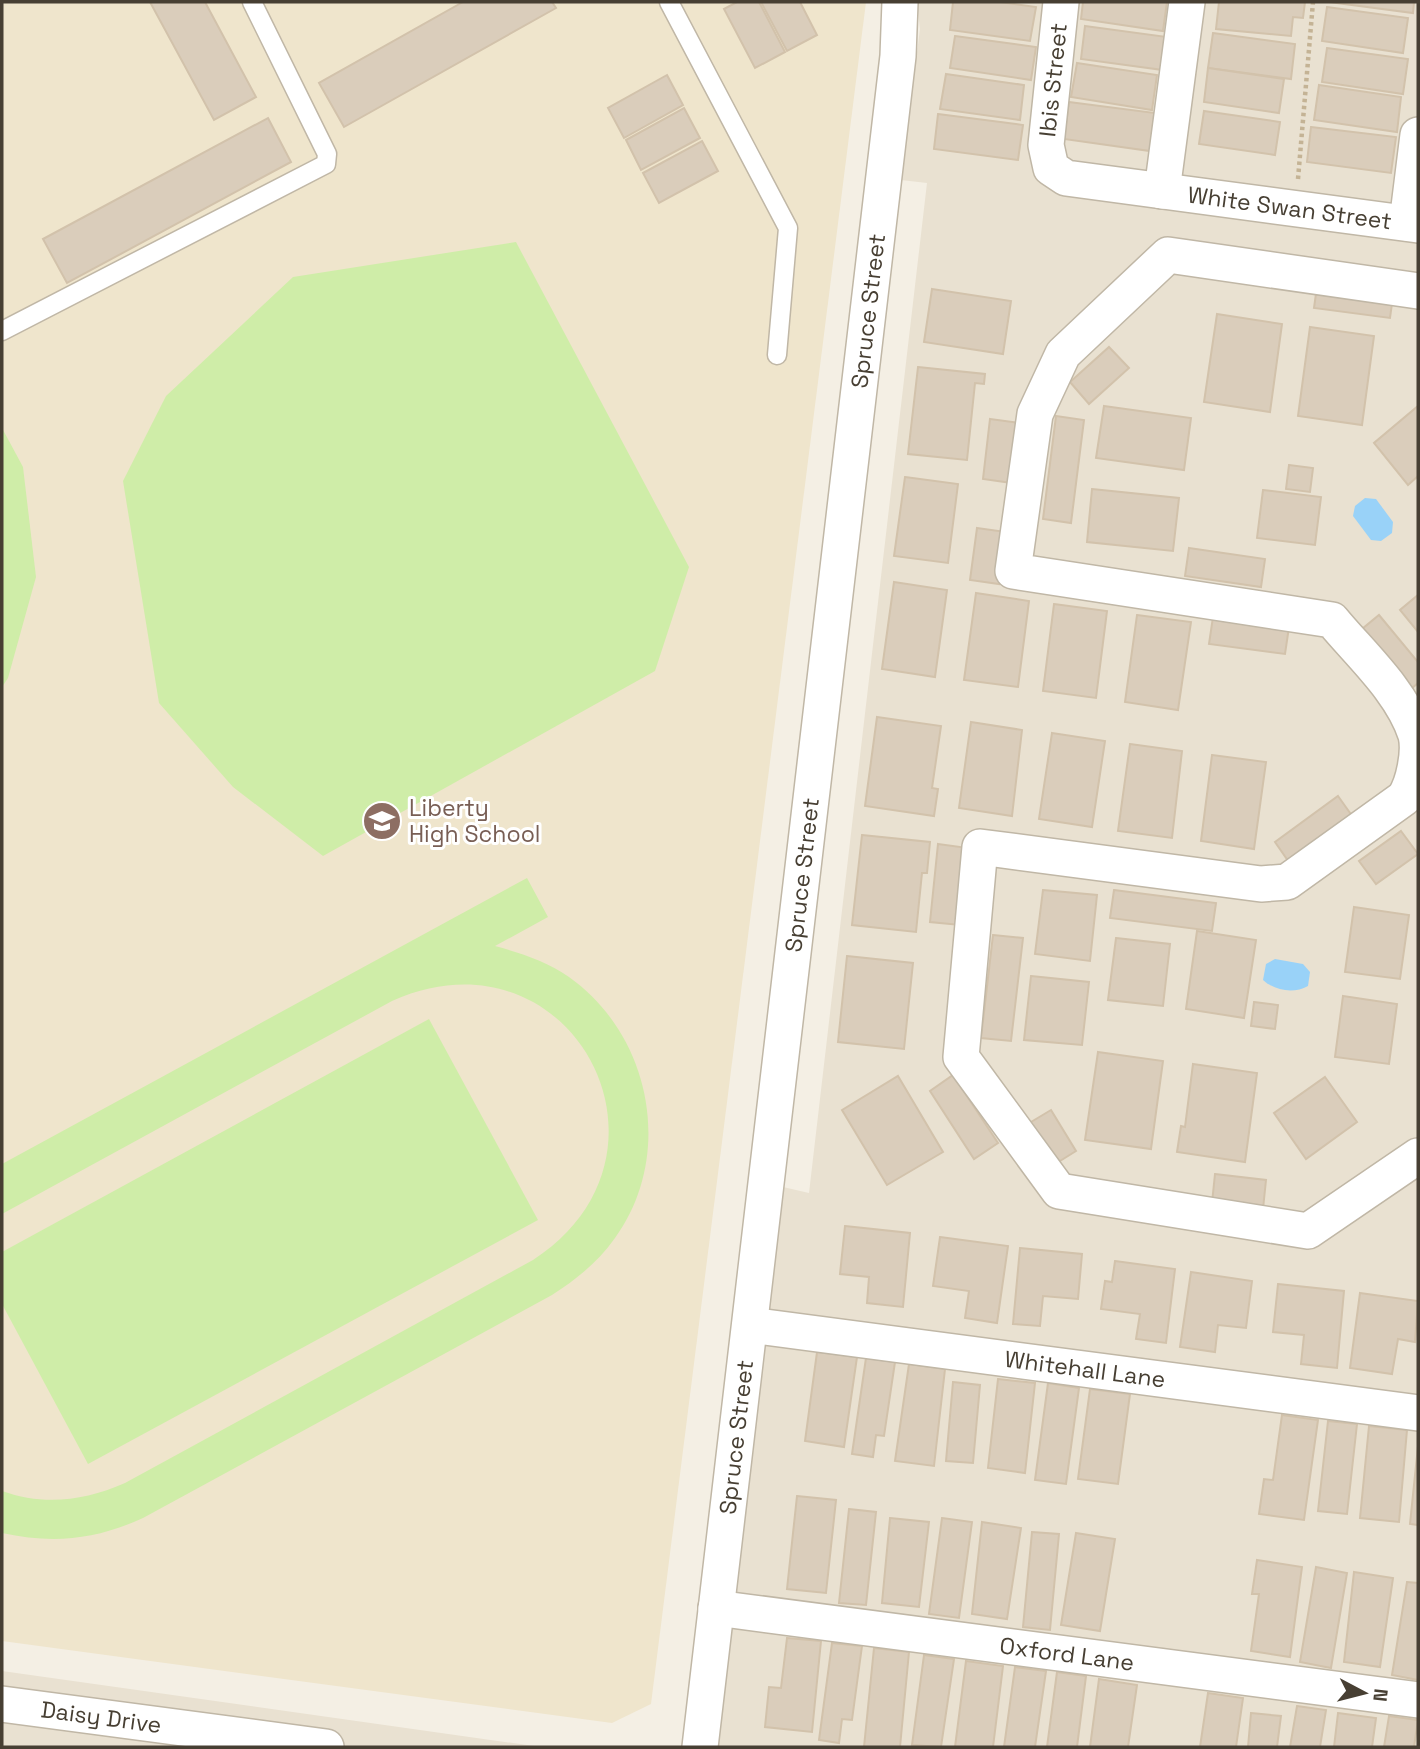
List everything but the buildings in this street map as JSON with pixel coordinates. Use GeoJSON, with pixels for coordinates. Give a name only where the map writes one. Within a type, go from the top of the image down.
{"type":"FeatureCollection","features":[{"type":"Feature","properties":{"kind":"street","name":"Spruce Street"},"geometry":{"type":"LineString","coordinates":[[700,1747],[898,56],[900,2]]}},
{"type":"Feature","properties":{"kind":"street","name":"Ibis Street"},"geometry":{"type":"LineString","coordinates":[[1061,2],[1046,145],[1051,168],[1066,178],[1162,191]]}},
{"type":"Feature","properties":{"kind":"street"},"geometry":{"type":"LineString","coordinates":[[1162,191],[1187,2]]}},
{"type":"Feature","properties":{"kind":"street"},"geometry":{"type":"LineString","coordinates":[[1413,224],[1418,135]]}},
{"type":"Feature","properties":{"kind":"street","name":"White Swan Street"},"geometry":{"type":"LineString","coordinates":[[1162,191],[1413,224]]}},
{"type":"Feature","properties":{"kind":"street"},"geometry":{"type":"LineString","coordinates":[[1418,291],[1168,255],[1063,354],[1035,414],[1013,571],[1332,620],[1398,700],[1417,736],[1415,785],[1404,798],[1287,882],[1261,884],[980,847],[961,1057],[1059,1191],[1308,1231],[1418,1156]]}},
{"type":"Feature","properties":{"kind":"street","name":"Whitehall Lane"},"geometry":{"type":"LineString","coordinates":[[750,1325],[1418,1413]]}},
{"type":"Feature","properties":{"kind":"street","name":"Oxford Lane"},"geometry":{"type":"LineString","coordinates":[[716,1608],[1418,1700]]}},
{"type":"Feature","properties":{"kind":"street","name":"Daisy Drive"},"geometry":{"type":"LineString","coordinates":[[2,1704],[326,1747]]}},
{"type":"Feature","properties":{"kind":"street"},"geometry":{"type":"LineString","coordinates":[[685,1747],[700,1747]]}},
{"type":"Feature","properties":{"kind":"lane"},"geometry":{"type":"LineString","coordinates":[[2,331],[326,164],[327,154],[252,2]]}},
{"type":"Feature","properties":{"kind":"lane"},"geometry":{"type":"LineString","coordinates":[[669,2],[788,228],[777,355]]}},
{"type":"Feature","properties":{"kind":"path"},"geometry":{"type":"LineString","coordinates":[[1294,208],[1313,2]]}},
{"type":"Feature","properties":{"kind":"shaded area","name":"Liberty High School"},"geometry":{"type":"Polygon","coordinates":[[[2,2],[866,2],[651,1704],[612,1723],[2,1641],[2,2]]]}},
{"type":"Feature","properties":{"kind":"shaded area"},"geometry":{"type":"Polygon","coordinates":[[[917,2],[1418,2],[1418,1747],[685,1747],[783,1187],[809,1193],[927,183],[901,180],[920,29],[917,2]]]}},
{"type":"Feature","properties":{"kind":"shaded area"},"geometry":{"type":"Polygon","coordinates":[[[2,1671],[541,1747],[2,1747],[2,1671]]]}},
{"type":"Feature","properties":{"kind":"green space"},"geometry":{"type":"Polygon","coordinates":[[[516,242],[689,567],[655,671],[323,856],[233,787],[159,703],[123,481],[166,396],[293,277],[516,242]]]}},
{"type":"Feature","properties":{"kind":"green space"},"geometry":{"type":"Polygon","coordinates":[[[2,428],[23,467],[36,577],[8,678],[2,687],[2,428]]]}},
{"type":"Feature","properties":{"kind":"green space"},"geometry":{"type":"Polygon","coordinates":[[[527,878],[548,917],[495,946],[551,966],[569,977],[597,1001],[619,1031],[635,1063],[645,1098],[648,1134],[645,1170],[634,1205],[602,1255],[552,1295],[143,1518],[108,1531],[74,1538],[39,1538],[2,1533],[2,1491],[49,1500],[94,1494],[125,1483],[533,1260],[581,1215],[605,1164],[607,1110],[591,1061],[558,1020],[512,993],[456,985],[392,1001],[2,1214],[2,1164],[527,878]]]}},
{"type":"Feature","properties":{"kind":"green space"},"geometry":{"type":"Polygon","coordinates":[[[429,1019],[538,1220],[88,1464],[2,1304],[2,1252],[429,1019]]]}},
{"type":"Feature","properties":{"kind":"water"},"geometry":{"type":"Polygon","coordinates":[[[1365,498],[1376,499],[1393,522],[1392,533],[1381,541],[1371,540],[1353,516],[1355,506],[1365,498]]]}},
{"type":"Feature","properties":{"kind":"water"},"geometry":{"type":"Polygon","coordinates":[[[1275,959],[1303,964],[1310,972],[1308,986],[1285,990],[1273,987],[1263,980],[1266,964],[1275,959]]]}},
{"type":"Feature","properties":{"kind":"place","name":"Liberty High School"},"geometry":{"type":"Point","coordinates":[382,821]}}]}
